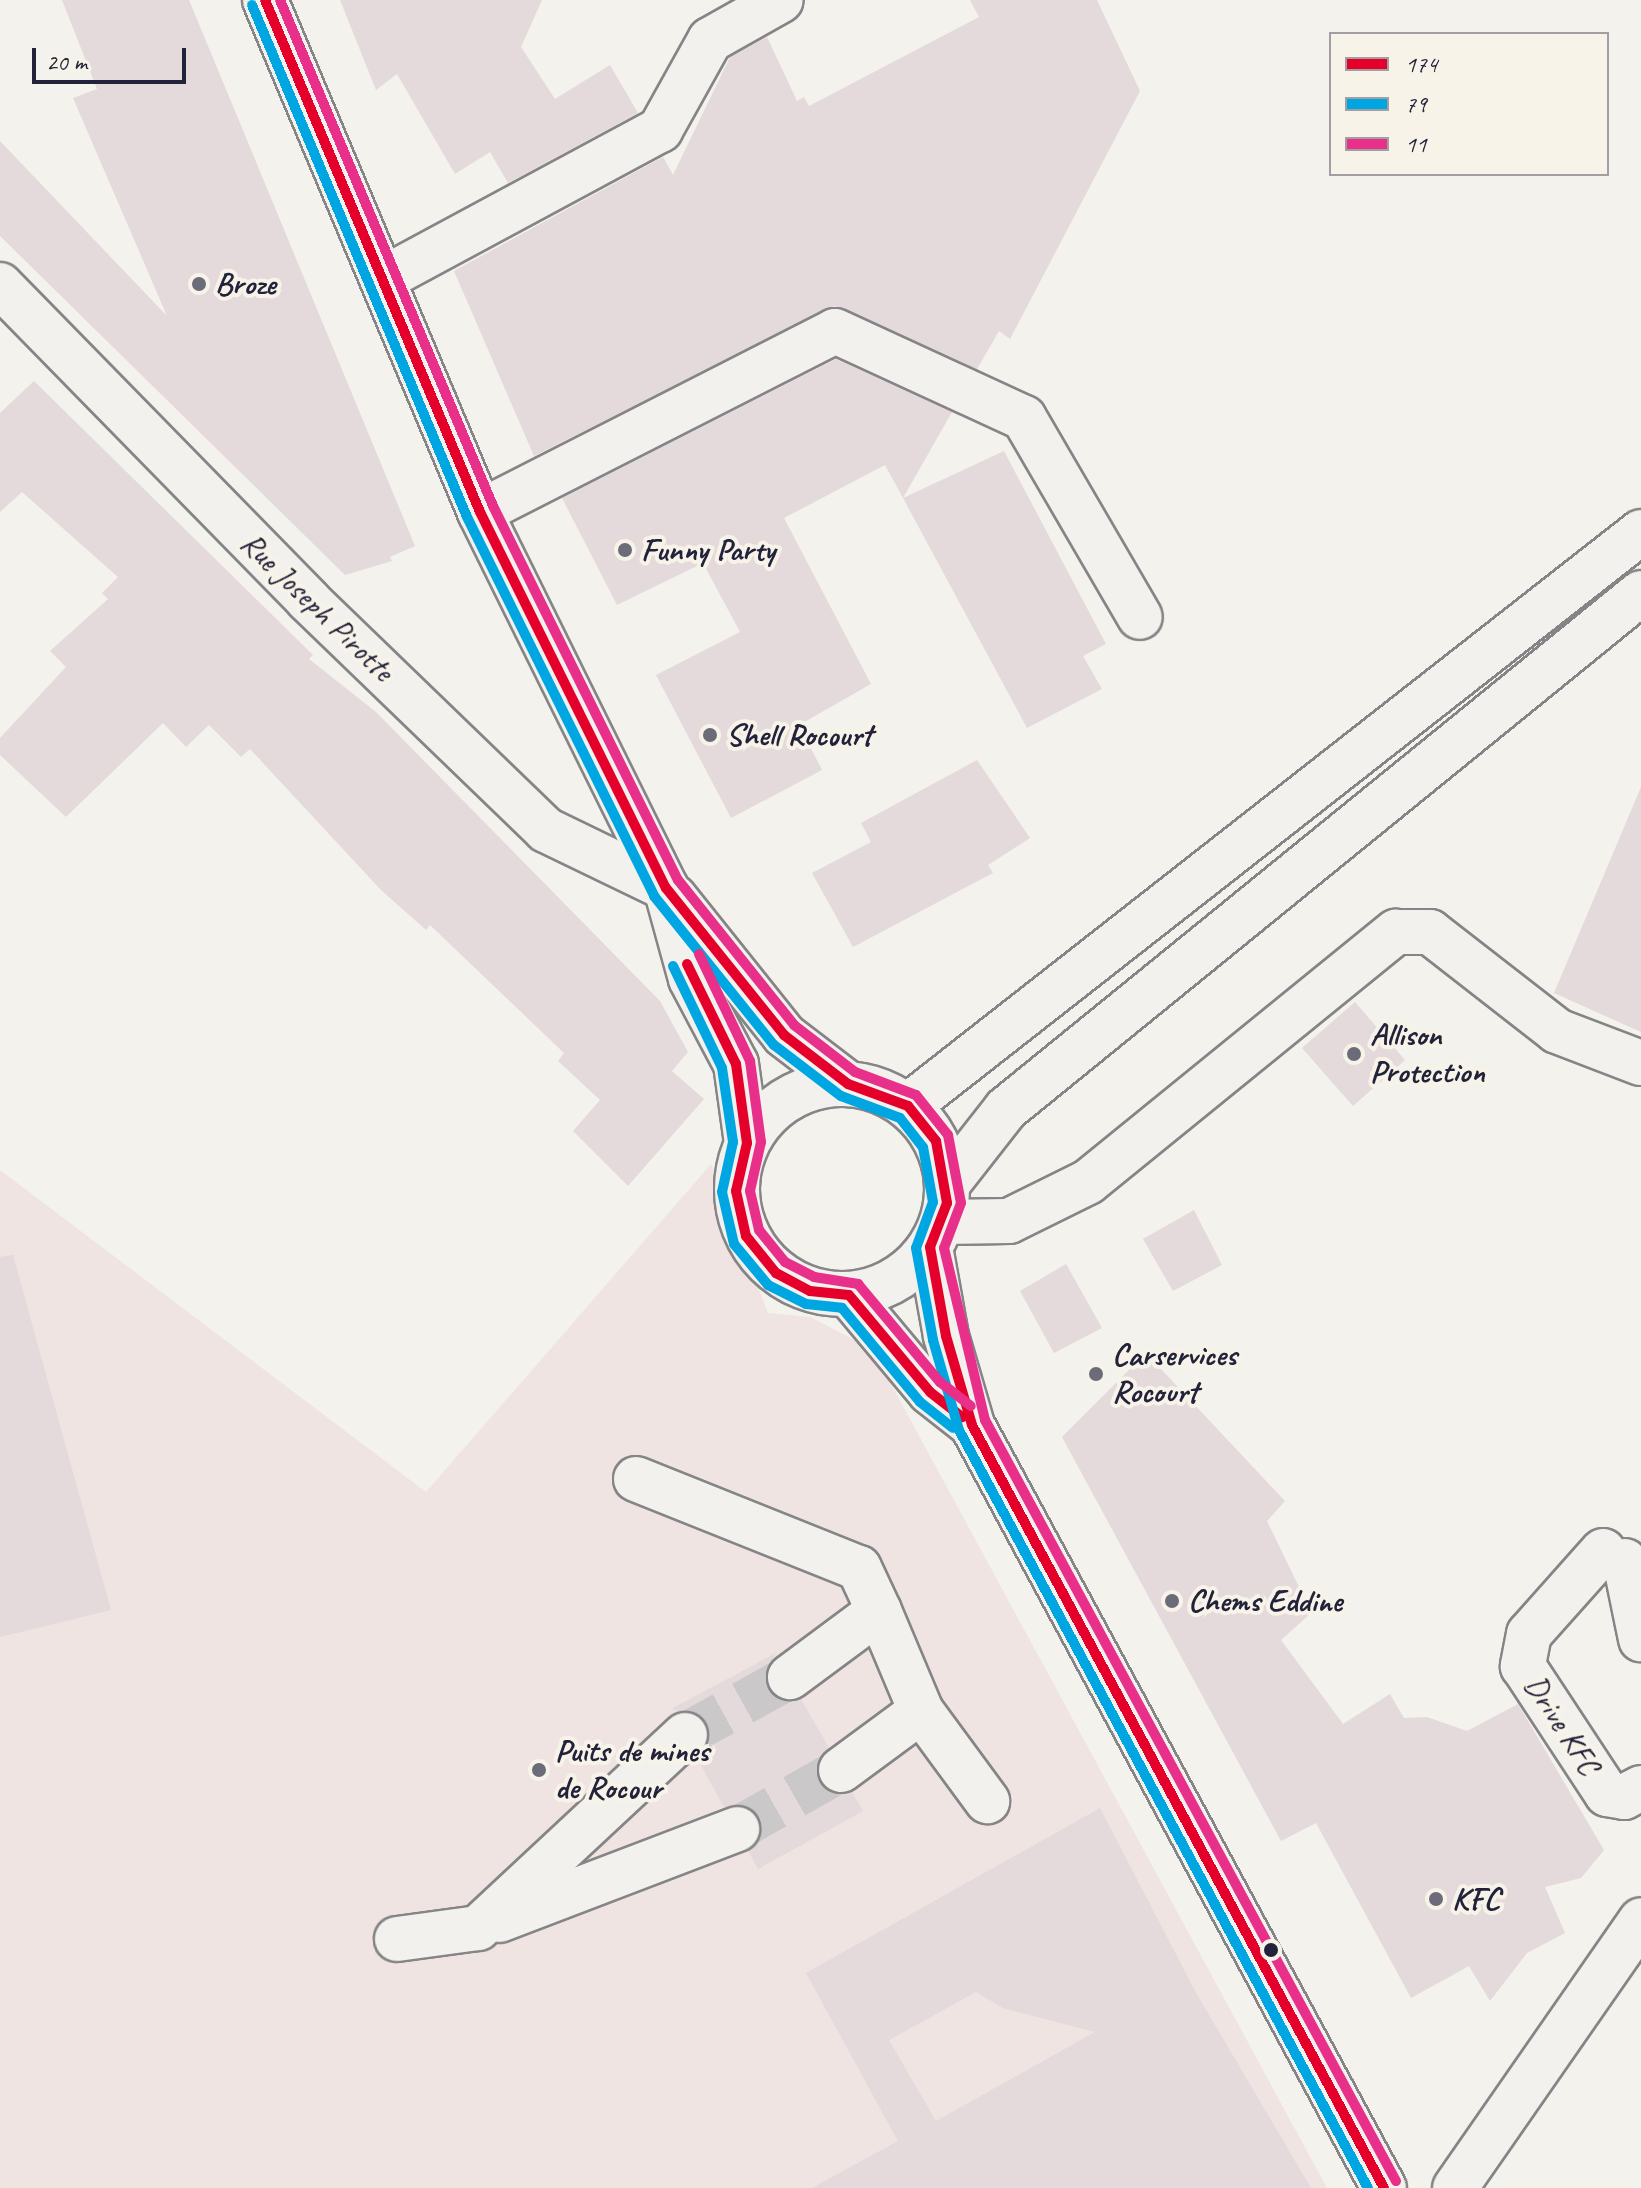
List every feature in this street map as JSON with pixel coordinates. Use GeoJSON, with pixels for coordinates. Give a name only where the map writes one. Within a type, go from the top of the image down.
{"type":"FeatureCollection","features":[{"type":"Feature","properties":{"kind":"main road"},"geometry":{"type":"LineString","coordinates":[[265,0],[480,512],[666,888],[691,979],[736,1064],[747,1143],[736,1191],[746,1236],[776,1273],[810,1291],[849,1295],[887,1285],[940,1217],[1006,1109],[1641,593]]}},
{"type":"Feature","properties":{"kind":"main road"},"geometry":{"type":"LineString","coordinates":[[383,279],[660,130],[710,40],[781,0]]}},
{"type":"Feature","properties":{"kind":"main road","name":"Rue Joseph Pirotte"},"geometry":{"type":"LineString","coordinates":[[0,285],[308,600],[546,830],[666,888]]}},
{"type":"Feature","properties":{"kind":"main road"},"geometry":{"type":"LineString","coordinates":[[480,512],[835,331],[1024,418],[1140,617]]}},
{"type":"Feature","properties":{"kind":"main road"},"geometry":{"type":"LineString","coordinates":[[908,1106],[1641,532]]}},
{"type":"Feature","properties":{"kind":"main road"},"geometry":{"type":"LineString","coordinates":[[666,888],[784,1035],[848,1084],[908,1106],[936,1141],[946,1336],[972,1425],[1384,2188]]}},
{"type":"Feature","properties":{"kind":"main road"},"geometry":{"type":"LineString","coordinates":[[940,1217],[1009,1221],[1088,1182],[1396,932],[1430,932],[1557,1031],[1641,1063]]}},
{"type":"Feature","properties":{"kind":"main road"},"geometry":{"type":"LineString","coordinates":[[747,1143],[787,1099],[816,1087],[848,1084]]}},
{"type":"Feature","properties":{"kind":"main road"},"geometry":{"type":"LineString","coordinates":[[849,1295],[930,1392],[972,1425]]}},
{"type":"Feature","properties":{"kind":"main road"},"geometry":{"type":"LineString","coordinates":[[636,1479],[859,1568],[921,1711],[987,1801]]}},
{"type":"Feature","properties":{"kind":"main road","name":"Drive KFC"},"geometry":{"type":"LineString","coordinates":[[1641,1639],[1614,1556],[1529,1634],[1523,1666],[1607,1794],[1624,1797],[1641,1788]]}},
{"type":"Feature","properties":{"kind":"main road"},"geometry":{"type":"LineString","coordinates":[[790,1677],[879,1611]]}},
{"type":"Feature","properties":{"kind":"main road"},"geometry":{"type":"LineString","coordinates":[[841,1770],[921,1711]]}},
{"type":"Feature","properties":{"kind":"main road"},"geometry":{"type":"LineString","coordinates":[[478,1928],[685,1735]]}},
{"type":"Feature","properties":{"kind":"main road"},"geometry":{"type":"LineString","coordinates":[[397,1939],[478,1928],[737,1829]]}},
{"type":"Feature","properties":{"kind":"main road"},"geometry":{"type":"LineString","coordinates":[[1455,2188],[1641,1920]]}},
{"type":"Feature","properties":{"kind":"shaded area"},"geometry":{"type":"Polygon","coordinates":[[[711,1164],[768,1313],[810,1317],[872,1349],[1327,2188],[0,2188],[0,1170],[426,1492],[711,1164]]]}},
{"type":"Feature","properties":{"kind":"building"},"geometry":{"type":"Polygon","coordinates":[[[62,0],[189,0],[415,546],[390,557],[392,561],[345,575],[0,236],[0,141],[167,316],[73,98],[97,89],[62,0]]]}},
{"type":"Feature","properties":{"kind":"building"},"geometry":{"type":"Polygon","coordinates":[[[340,0],[542,0],[521,47],[555,99],[610,65],[638,113],[508,183],[490,152],[455,174],[397,74],[376,90],[340,0]]]}},
{"type":"Feature","properties":{"kind":"building"},"geometry":{"type":"Polygon","coordinates":[[[970,0],[1097,0],[1140,91],[1010,339],[999,331],[977,369],[834,306],[534,456],[454,271],[663,157],[673,175],[730,57],[767,37],[797,101],[804,97],[809,106],[979,17],[970,0]]]}},
{"type":"Feature","properties":{"kind":"building"},"geometry":{"type":"Polygon","coordinates":[[[836,359],[952,412],[903,498],[885,465],[784,518],[871,684],[799,725],[822,770],[731,818],[656,675],[740,632],[703,563],[617,605],[562,498],[836,359]]]}},
{"type":"Feature","properties":{"kind":"building"},"geometry":{"type":"Polygon","coordinates":[[[34,381],[313,655],[309,659],[376,712],[660,1001],[688,1052],[672,1071],[704,1099],[628,1186],[573,1131],[600,1100],[558,1061],[564,1053],[430,925],[426,930],[381,890],[250,749],[241,757],[209,725],[186,747],[163,723],[66,817],[0,755],[0,738],[66,667],[50,651],[108,599],[102,593],[118,577],[22,492],[0,512],[0,413],[34,381]]]}},
{"type":"Feature","properties":{"kind":"building"},"geometry":{"type":"Polygon","coordinates":[[[1004,451],[1106,644],[1083,656],[1102,689],[1027,728],[903,498],[1004,451]]]}},
{"type":"Feature","properties":{"kind":"building"},"geometry":{"type":"Polygon","coordinates":[[[977,760],[1030,838],[988,865],[993,873],[853,947],[812,873],[871,842],[861,823],[977,760]]]}},
{"type":"Feature","properties":{"kind":"building"},"geometry":{"type":"Polygon","coordinates":[[[1641,787],[1641,1032],[1554,993],[1641,787]]]}},
{"type":"Feature","properties":{"kind":"building","name":"Allison Protection"},"geometry":{"type":"Polygon","coordinates":[[[1355,1002],[1405,1060],[1353,1106],[1302,1048],[1355,1002]]]}},
{"type":"Feature","properties":{"kind":"building"},"geometry":{"type":"Polygon","coordinates":[[[1194,1210],[1222,1265],[1173,1291],[1143,1239],[1194,1210]]]}},
{"type":"Feature","properties":{"kind":"building"},"geometry":{"type":"Polygon","coordinates":[[[13,1255],[111,1610],[0,1637],[0,1257],[13,1255]]]}},
{"type":"Feature","properties":{"kind":"building"},"geometry":{"type":"Polygon","coordinates":[[[1066,1264],[1102,1328],[1054,1353],[1020,1291],[1066,1264]]]}},
{"type":"Feature","properties":{"kind":"building"},"geometry":{"type":"Polygon","coordinates":[[[1146,1353],[1285,1501],[1267,1521],[1300,1589],[1293,1597],[1310,1614],[1281,1640],[1343,1724],[1390,1694],[1404,1718],[1427,1717],[1467,1731],[1518,1704],[1604,1850],[1581,1878],[1545,1887],[1565,1933],[1527,1953],[1490,2001],[1469,1966],[1411,1998],[1316,1823],[1281,1841],[1062,1437],[1146,1353]]]}},
{"type":"Feature","properties":{"kind":"building"},"geometry":{"type":"Polygon","coordinates":[[[776,1653],[767,1668],[770,1691],[781,1700],[801,1699],[829,1748],[818,1761],[820,1784],[832,1793],[852,1792],[863,1811],[758,1869],[748,1851],[761,1834],[760,1819],[742,1805],[724,1807],[697,1758],[709,1742],[704,1719],[671,1709],[776,1653]]]}},
{"type":"Feature","properties":{"kind":"building"},"geometry":{"type":"Polygon","coordinates":[[[1100,1808],[1195,1991],[1311,2188],[812,2188],[898,2141],[806,1973],[1100,1808]],[[976,1992],[889,2040],[936,2121],[1095,2032],[1003,2008],[976,1992]]]}},
{"type":"Feature","properties":{"kind":"tunnel"},"geometry":{"type":"LineString","coordinates":[[685,1735],[790,1677]]}},
{"type":"Feature","properties":{"kind":"tunnel"},"geometry":{"type":"LineString","coordinates":[[737,1829],[841,1770]]}},
{"type":"Feature","properties":{"kind":"transit line","name":"174"},"geometry":{"type":"LineString","coordinates":[[265,0],[480,512],[666,888],[784,1035],[848,1084],[908,1106],[936,1141],[947,1203],[930,1247]]}},
{"type":"Feature","properties":{"kind":"transit line","name":"11"},"geometry":{"type":"LineString","coordinates":[[280,0],[493,506],[678,880],[794,1025],[855,1072],[916,1095],[948,1135],[961,1203],[944,1248],[985,1420],[1396,2181]]}},
{"type":"Feature","properties":{"kind":"transit line","name":"79"},"geometry":{"type":"LineString","coordinates":[[252,5],[467,517],[654,896],[774,1045],[841,1096],[900,1118],[923,1147],[933,1202],[916,1248],[933,1340],[959,1430],[1368,2188]]}},
{"type":"Feature","properties":{"kind":"transit line","name":"11"},"geometry":{"type":"LineString","coordinates":[[699,954],[750,1061],[761,1142],[750,1191],[759,1230],[785,1262],[814,1277],[858,1284],[940,1382],[971,1406]]}},
{"type":"Feature","properties":{"kind":"transit line","name":"174"},"geometry":{"type":"LineString","coordinates":[[687,964],[736,1064],[747,1143]]}},
{"type":"Feature","properties":{"kind":"transit line","name":"79"},"geometry":{"type":"LineString","coordinates":[[673,966],[722,1068],[733,1142],[722,1192],[734,1244],[768,1285],[806,1304],[842,1308],[920,1402],[953,1428]]}},
{"type":"Feature","properties":{"kind":"transit line","name":"174"},"geometry":{"type":"LineString","coordinates":[[747,1143],[736,1191],[746,1236],[776,1273],[810,1291],[849,1295]]}},
{"type":"Feature","properties":{"kind":"transit line","name":"174"},"geometry":{"type":"LineString","coordinates":[[930,1247],[946,1336],[972,1425],[1384,2188]]}},
{"type":"Feature","properties":{"kind":"transit line","name":"174"},"geometry":{"type":"LineString","coordinates":[[849,1295],[930,1392],[962,1417]]}},
{"type":"Feature","properties":{"kind":"place","name":"Broze"},"geometry":{"type":"Point","coordinates":[199,284]}},
{"type":"Feature","properties":{"kind":"place","name":"Funny Party"},"geometry":{"type":"Point","coordinates":[625,550]}},
{"type":"Feature","properties":{"kind":"place","name":"Shell Rocourt"},"geometry":{"type":"Point","coordinates":[710,735]}},
{"type":"Feature","properties":{"kind":"place","name":"Allison Protection"},"geometry":{"type":"Point","coordinates":[1354,1054]}},
{"type":"Feature","properties":{"kind":"place","name":"Carservices Rocourt"},"geometry":{"type":"Point","coordinates":[1096,1374]}},
{"type":"Feature","properties":{"kind":"place","name":"Chems Eddine"},"geometry":{"type":"Point","coordinates":[1172,1601]}},
{"type":"Feature","properties":{"kind":"place","name":"Puits de mines de Rocour"},"geometry":{"type":"Point","coordinates":[539,1770]}},
{"type":"Feature","properties":{"kind":"place","name":"KFC"},"geometry":{"type":"Point","coordinates":[1436,1899]}}]}
